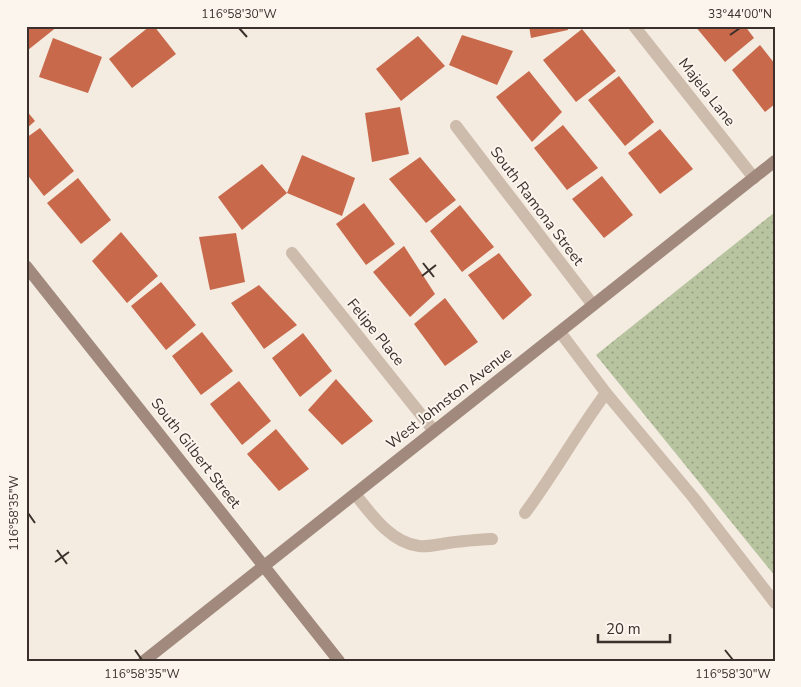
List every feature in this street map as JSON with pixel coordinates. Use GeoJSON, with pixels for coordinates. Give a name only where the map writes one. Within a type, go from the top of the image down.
{"type":"FeatureCollection","features":[{"type":"Feature","properties":{"kind":"street","name":"Majela Lane"},"geometry":{"type":"LineString","coordinates":[[634,26],[754,178]]}},
{"type":"Feature","properties":{"kind":"street","name":"South Ramona Street"},"geometry":{"type":"LineString","coordinates":[[456,126],[593,305]]}},
{"type":"Feature","properties":{"kind":"street","name":"West Johnston Avenue"},"geometry":{"type":"LineString","coordinates":[[144,661],[775,162]]}},
{"type":"Feature","properties":{"kind":"street","name":"Felipe Place"},"geometry":{"type":"LineString","coordinates":[[292,253],[434,431]]}},
{"type":"Feature","properties":{"kind":"street","name":"South Gilbert Street"},"geometry":{"type":"LineString","coordinates":[[26,266],[339,661]]}},
{"type":"Feature","properties":{"kind":"street"},"geometry":{"type":"LineString","coordinates":[[560,332],[606,393],[693,497],[775,603]]}},
{"type":"Feature","properties":{"kind":"street"},"geometry":{"type":"LineString","coordinates":[[526,513],[576,439],[586,420],[606,393]]}},
{"type":"Feature","properties":{"kind":"street"},"geometry":{"type":"LineString","coordinates":[[355,494],[385,528],[399,539],[409,543],[419,546],[430,546],[492,539]]}},
{"type":"Feature","properties":{"kind":"green space"},"geometry":{"type":"Polygon","coordinates":[[[775,212],[775,576],[596,355],[775,212]]]}},
{"type":"Feature","properties":{"kind":"building"},"geometry":{"type":"Polygon","coordinates":[[[26,26],[58,26],[28,50],[26,48],[26,26]]]}},
{"type":"Feature","properties":{"kind":"building"},"geometry":{"type":"Polygon","coordinates":[[[150,26],[154,26],[176,54],[132,88],[109,59],[150,26]]]}},
{"type":"Feature","properties":{"kind":"building"},"geometry":{"type":"Polygon","coordinates":[[[529,26],[567,26],[568,30],[531,38],[529,26]]]}},
{"type":"Feature","properties":{"kind":"building"},"geometry":{"type":"Polygon","coordinates":[[[695,26],[745,26],[754,38],[725,62],[695,26]]]}},
{"type":"Feature","properties":{"kind":"building"},"geometry":{"type":"Polygon","coordinates":[[[582,29],[616,71],[576,102],[543,60],[582,29]]]}},
{"type":"Feature","properties":{"kind":"building"},"geometry":{"type":"Polygon","coordinates":[[[462,35],[513,51],[497,85],[449,65],[462,35]]]}},
{"type":"Feature","properties":{"kind":"building"},"geometry":{"type":"Polygon","coordinates":[[[418,36],[445,66],[401,101],[376,69],[418,36]]]}},
{"type":"Feature","properties":{"kind":"building"},"geometry":{"type":"Polygon","coordinates":[[[53,38],[102,57],[88,93],[39,77],[53,38]]]}},
{"type":"Feature","properties":{"kind":"building"},"geometry":{"type":"Polygon","coordinates":[[[760,45],[775,64],[775,104],[765,112],[732,70],[760,45]]]}},
{"type":"Feature","properties":{"kind":"building"},"geometry":{"type":"Polygon","coordinates":[[[529,71],[562,112],[532,142],[496,97],[529,71]]]}},
{"type":"Feature","properties":{"kind":"building"},"geometry":{"type":"Polygon","coordinates":[[[619,76],[654,122],[625,146],[588,100],[619,76]]]}},
{"type":"Feature","properties":{"kind":"building"},"geometry":{"type":"Polygon","coordinates":[[[400,107],[409,154],[372,162],[365,113],[400,107]]]}},
{"type":"Feature","properties":{"kind":"building"},"geometry":{"type":"Polygon","coordinates":[[[26,110],[35,121],[26,129],[26,110]]]}},
{"type":"Feature","properties":{"kind":"building"},"geometry":{"type":"Polygon","coordinates":[[[563,125],[598,168],[567,190],[534,148],[563,125]]]}},
{"type":"Feature","properties":{"kind":"building"},"geometry":{"type":"Polygon","coordinates":[[[40,128],[74,171],[44,196],[26,173],[26,138],[40,128]]]}},
{"type":"Feature","properties":{"kind":"building"},"geometry":{"type":"Polygon","coordinates":[[[660,129],[693,169],[660,194],[628,153],[660,129]]]}},
{"type":"Feature","properties":{"kind":"building"},"geometry":{"type":"Polygon","coordinates":[[[302,155],[355,178],[342,216],[287,193],[302,155]]]}},
{"type":"Feature","properties":{"kind":"building"},"geometry":{"type":"Polygon","coordinates":[[[420,157],[456,200],[426,223],[389,179],[420,157]]]}},
{"type":"Feature","properties":{"kind":"building"},"geometry":{"type":"Polygon","coordinates":[[[262,164],[287,193],[242,230],[218,197],[262,164]]]}},
{"type":"Feature","properties":{"kind":"building"},"geometry":{"type":"Polygon","coordinates":[[[602,176],[633,215],[604,238],[572,199],[602,176]]]}},
{"type":"Feature","properties":{"kind":"building"},"geometry":{"type":"Polygon","coordinates":[[[78,178],[111,220],[81,244],[47,203],[78,178]]]}},
{"type":"Feature","properties":{"kind":"building"},"geometry":{"type":"Polygon","coordinates":[[[364,203],[395,244],[366,265],[336,224],[364,203]]]}},
{"type":"Feature","properties":{"kind":"building"},"geometry":{"type":"Polygon","coordinates":[[[460,205],[494,247],[462,272],[430,231],[460,205]]]}},
{"type":"Feature","properties":{"kind":"building"},"geometry":{"type":"Polygon","coordinates":[[[121,232],[158,276],[127,303],[92,261],[121,232]]]}},
{"type":"Feature","properties":{"kind":"building"},"geometry":{"type":"Polygon","coordinates":[[[236,233],[245,282],[210,290],[199,237],[236,233]]]}},
{"type":"Feature","properties":{"kind":"building"},"geometry":{"type":"Polygon","coordinates":[[[404,246],[435,294],[410,317],[373,272],[404,246]]]}},
{"type":"Feature","properties":{"kind":"building"},"geometry":{"type":"Polygon","coordinates":[[[499,253],[532,295],[503,320],[468,275],[499,253]]]}},
{"type":"Feature","properties":{"kind":"building"},"geometry":{"type":"Polygon","coordinates":[[[161,282],[196,325],[166,350],[131,306],[161,282]]]}},
{"type":"Feature","properties":{"kind":"building"},"geometry":{"type":"Polygon","coordinates":[[[259,285],[297,325],[264,349],[231,303],[259,285]]]}},
{"type":"Feature","properties":{"kind":"building"},"geometry":{"type":"Polygon","coordinates":[[[445,298],[478,342],[445,366],[414,324],[445,298]]]}},
{"type":"Feature","properties":{"kind":"building"},"geometry":{"type":"Polygon","coordinates":[[[202,332],[233,371],[201,395],[172,356],[202,332]]]}},
{"type":"Feature","properties":{"kind":"building"},"geometry":{"type":"Polygon","coordinates":[[[303,333],[332,371],[300,397],[272,358],[303,333]]]}},
{"type":"Feature","properties":{"kind":"building"},"geometry":{"type":"Polygon","coordinates":[[[336,379],[373,421],[342,445],[308,410],[336,379]]]}},
{"type":"Feature","properties":{"kind":"building"},"geometry":{"type":"Polygon","coordinates":[[[239,381],[271,421],[242,445],[210,404],[239,381]]]}},
{"type":"Feature","properties":{"kind":"building"},"geometry":{"type":"Polygon","coordinates":[[[276,429],[309,469],[279,491],[247,454],[276,429]]]}}]}
